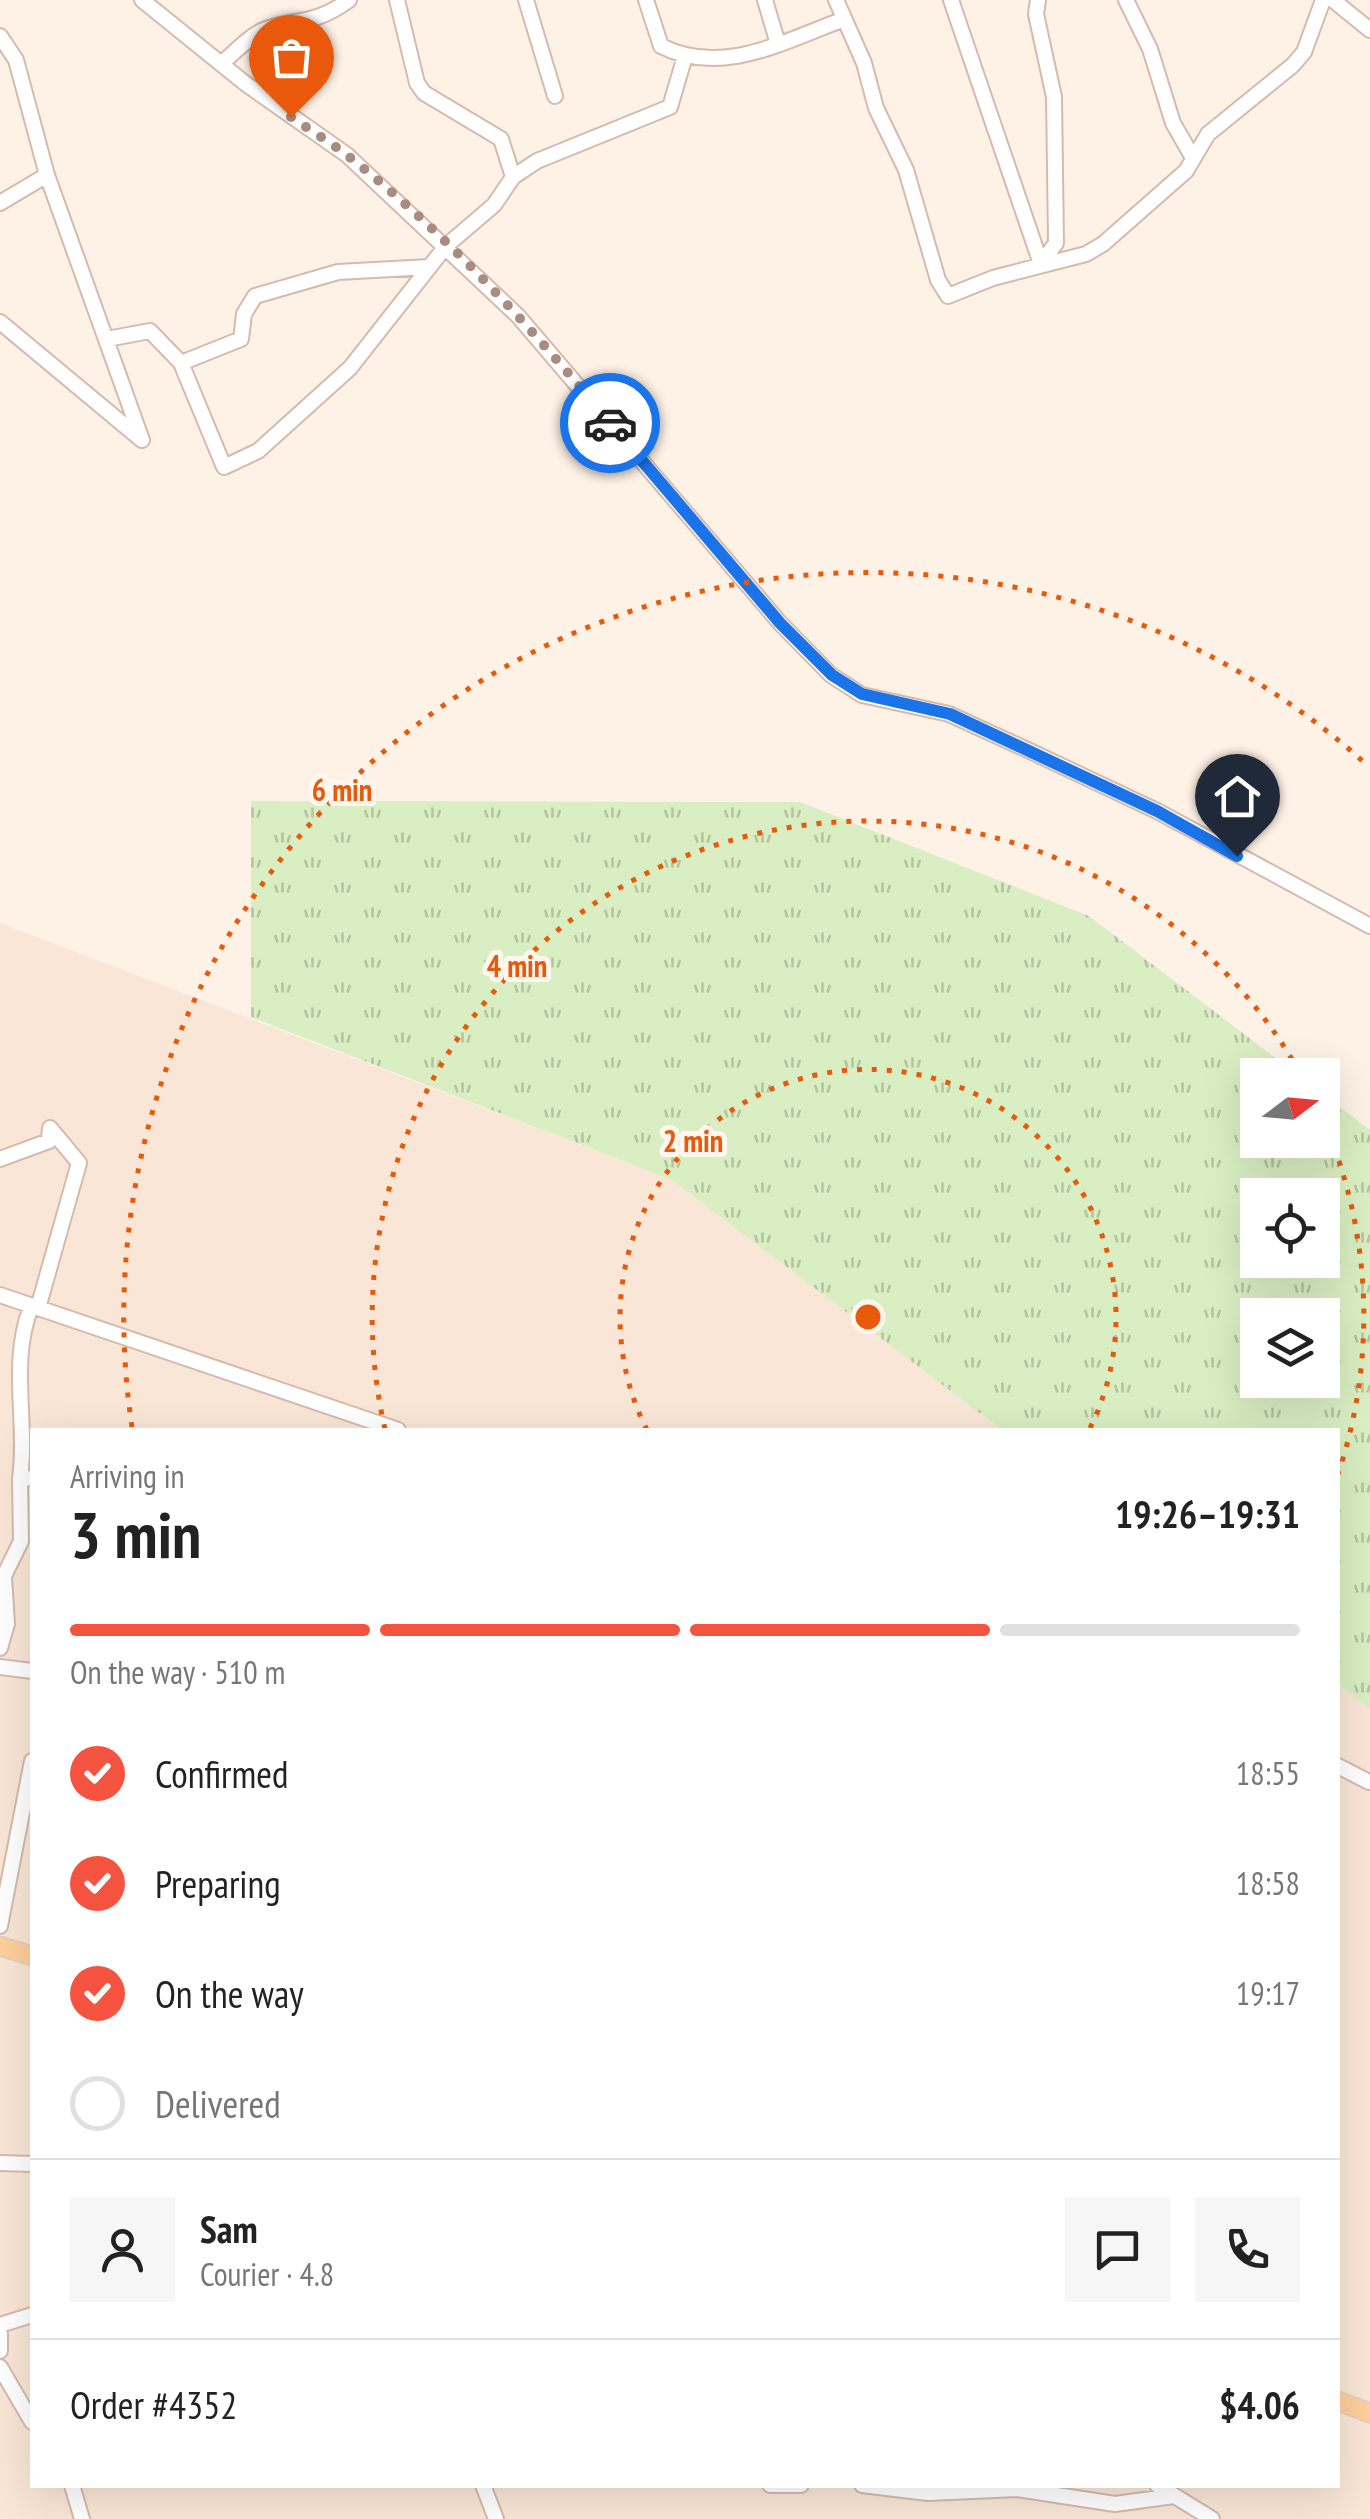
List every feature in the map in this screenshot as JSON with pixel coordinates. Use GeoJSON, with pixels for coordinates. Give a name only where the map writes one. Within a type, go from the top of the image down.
{"type":"FeatureCollection","features":[{"type":"Feature","properties":{"kind":"main road"},"geometry":{"type":"LineString","coordinates":[[0,1946],[30,1955]]}},
{"type":"Feature","properties":{"kind":"main road"},"geometry":{"type":"LineString","coordinates":[[1340,2402],[1370,2413]]}},
{"type":"Feature","properties":{"kind":"street"},"geometry":{"type":"LineString","coordinates":[[142,0],[221,64],[347,155],[518,316],[780,623],[832,675],[862,694],[950,714],[1032,752],[1157,811],[1370,926]]}},
{"type":"Feature","properties":{"kind":"street"},"geometry":{"type":"LineString","coordinates":[[221,64],[264,29],[301,24],[330,14],[349,0]]}},
{"type":"Feature","properties":{"kind":"street"},"geometry":{"type":"LineString","coordinates":[[397,0],[424,93],[500,140],[513,177]]}},
{"type":"Feature","properties":{"kind":"street"},"geometry":{"type":"LineString","coordinates":[[526,0],[555,96]]}},
{"type":"Feature","properties":{"kind":"street"},"geometry":{"type":"LineString","coordinates":[[646,0],[661,46],[685,56],[725,61],[842,20]]}},
{"type":"Feature","properties":{"kind":"street"},"geometry":{"type":"LineString","coordinates":[[765,0],[778,44]]}},
{"type":"Feature","properties":{"kind":"street"},"geometry":{"type":"LineString","coordinates":[[836,0],[906,170],[938,280],[948,296],[1041,264],[1074,258],[1104,244],[1186,171],[1208,134],[1265,90],[1304,52],[1324,0]]}},
{"type":"Feature","properties":{"kind":"street"},"geometry":{"type":"LineString","coordinates":[[951,0],[1041,264]]}},
{"type":"Feature","properties":{"kind":"street"},"geometry":{"type":"LineString","coordinates":[[1038,0],[1036,14],[1054,97],[1056,243],[1041,264]]}},
{"type":"Feature","properties":{"kind":"street"},"geometry":{"type":"LineString","coordinates":[[1126,0],[1150,48],[1173,123],[1193,158]]}},
{"type":"Feature","properties":{"kind":"street"},"geometry":{"type":"LineString","coordinates":[[1333,0],[1370,30]]}},
{"type":"Feature","properties":{"kind":"street"},"geometry":{"type":"LineString","coordinates":[[0,36],[16,60],[48,175],[142,440],[0,322]]}},
{"type":"Feature","properties":{"kind":"street"},"geometry":{"type":"LineString","coordinates":[[107,339],[150,331],[181,364],[224,467],[258,451],[350,368],[446,246],[494,205],[513,177],[537,160],[670,106],[685,56]]}},
{"type":"Feature","properties":{"kind":"street"},"geometry":{"type":"LineString","coordinates":[[0,203],[48,175]]}},
{"type":"Feature","properties":{"kind":"street"},"geometry":{"type":"LineString","coordinates":[[181,364],[241,339],[244,314],[255,296],[338,272],[429,267]]}},
{"type":"Feature","properties":{"kind":"street"},"geometry":{"type":"LineString","coordinates":[[0,1159],[49,1141],[50,1128],[79,1164],[34,1308],[25,1322],[18,1392],[26,1478],[21,1541],[4,1576],[7,1624],[0,1648]]}},
{"type":"Feature","properties":{"kind":"street"},"geometry":{"type":"LineString","coordinates":[[0,1295],[392,1428]]}},
{"type":"Feature","properties":{"kind":"street"},"geometry":{"type":"LineString","coordinates":[[0,1667],[30,1671]]}},
{"type":"Feature","properties":{"kind":"street"},"geometry":{"type":"LineString","coordinates":[[1340,1767],[1370,1782]]}},
{"type":"Feature","properties":{"kind":"street"},"geometry":{"type":"LineString","coordinates":[[0,1926],[30,1772]]}},
{"type":"Feature","properties":{"kind":"street"},"geometry":{"type":"LineString","coordinates":[[1340,1780],[1370,1782]]}},
{"type":"Feature","properties":{"kind":"street"},"geometry":{"type":"LineString","coordinates":[[2,2162],[30,2164]]}},
{"type":"Feature","properties":{"kind":"street"},"geometry":{"type":"LineString","coordinates":[[0,2325],[30,2317]]}},
{"type":"Feature","properties":{"kind":"street"},"geometry":{"type":"LineString","coordinates":[[0,2333],[0,2351]]}},
{"type":"Feature","properties":{"kind":"street"},"geometry":{"type":"LineString","coordinates":[[0,2367],[30,2419]]}},
{"type":"Feature","properties":{"kind":"street"},"geometry":{"type":"LineString","coordinates":[[73,2488],[82,2519]]}},
{"type":"Feature","properties":{"kind":"street"},"geometry":{"type":"LineString","coordinates":[[483,2488],[496,2519]]}},
{"type":"Feature","properties":{"kind":"street"},"geometry":{"type":"LineString","coordinates":[[887,2488],[928,2493],[1032,2490],[1115,2504],[1174,2496]]}},
{"type":"Feature","properties":{"kind":"street"},"geometry":{"type":"LineString","coordinates":[[1162,2488],[1212,2519]]}},
{"type":"Feature","properties":{"kind":"shaded area"},"geometry":{"type":"Polygon","coordinates":[[[0,923],[672,1180],[999,1428],[30,1428],[30,2488],[1340,2488],[1340,1686],[1370,1709],[1370,2519],[0,2519],[0,923]]]}},
{"type":"Feature","properties":{"kind":"green space"},"geometry":{"type":"Polygon","coordinates":[[[251,801],[800,802],[1089,916],[1276,1058],[1240,1058],[1240,1158],[1340,1158],[1340,1107],[1370,1130],[1370,1709],[1340,1686],[1340,1428],[999,1428],[672,1180],[251,1017],[251,801]]]}},
{"type":"Feature","properties":{"kind":"way so far"},"geometry":{"type":"LineString","coordinates":[[291,117],[347,155],[446,246],[518,316],[610,423]]}},
{"type":"Feature","properties":{"kind":"route"},"geometry":{"type":"LineString","coordinates":[[610,423],[780,623],[832,675],[862,694],[950,714],[1157,811],[1237,856]]}}]}
